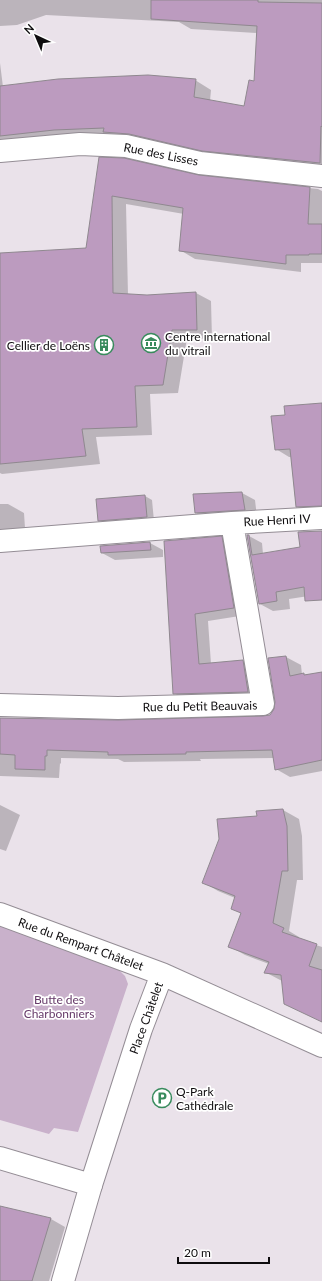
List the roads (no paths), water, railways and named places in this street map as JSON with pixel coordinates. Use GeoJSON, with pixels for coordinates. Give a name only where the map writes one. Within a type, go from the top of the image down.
{"type":"FeatureCollection","features":[{"type":"Feature","properties":{"kind":"street","name":"Rue des Lisses"},"geometry":{"type":"LineString","coordinates":[[0,151],[80,144],[126,146],[200,163],[322,176]]}},
{"type":"Feature","properties":{"kind":"street","name":"Rue Henri IV"},"geometry":{"type":"LineString","coordinates":[[0,541],[232,522],[322,518]]}},
{"type":"Feature","properties":{"kind":"street","name":"Rue du Petit Beauvais"},"geometry":{"type":"LineString","coordinates":[[0,705],[118,708],[263,704],[232,522]]}},
{"type":"Feature","properties":{"kind":"street","name":"Rue du Rempart Châtelet"},"geometry":{"type":"LineString","coordinates":[[0,914],[162,974]]}},
{"type":"Feature","properties":{"kind":"street","name":"Place Châtelet"},"geometry":{"type":"LineString","coordinates":[[63,1281],[91,1184],[141,1029],[162,974],[322,1046]]}},
{"type":"Feature","properties":{"kind":"street"},"geometry":{"type":"LineString","coordinates":[[0,1158],[91,1184]]}},
{"type":"Feature","properties":{"kind":"place","name":"Centre international du vitrail"},"geometry":{"type":"Point","coordinates":[151,343]}},
{"type":"Feature","properties":{"kind":"place","name":"Cellier de Loëns"},"geometry":{"type":"Point","coordinates":[104,345]}},
{"type":"Feature","properties":{"kind":"place","name":"Q-Park Cathédrale"},"geometry":{"type":"Point","coordinates":[162,1098]}},
{"type":"Feature","properties":{"kind":"park label","name":"Butte des Charbonniers"},"geometry":{"type":"Point","coordinates":[59,1006]}}]}
